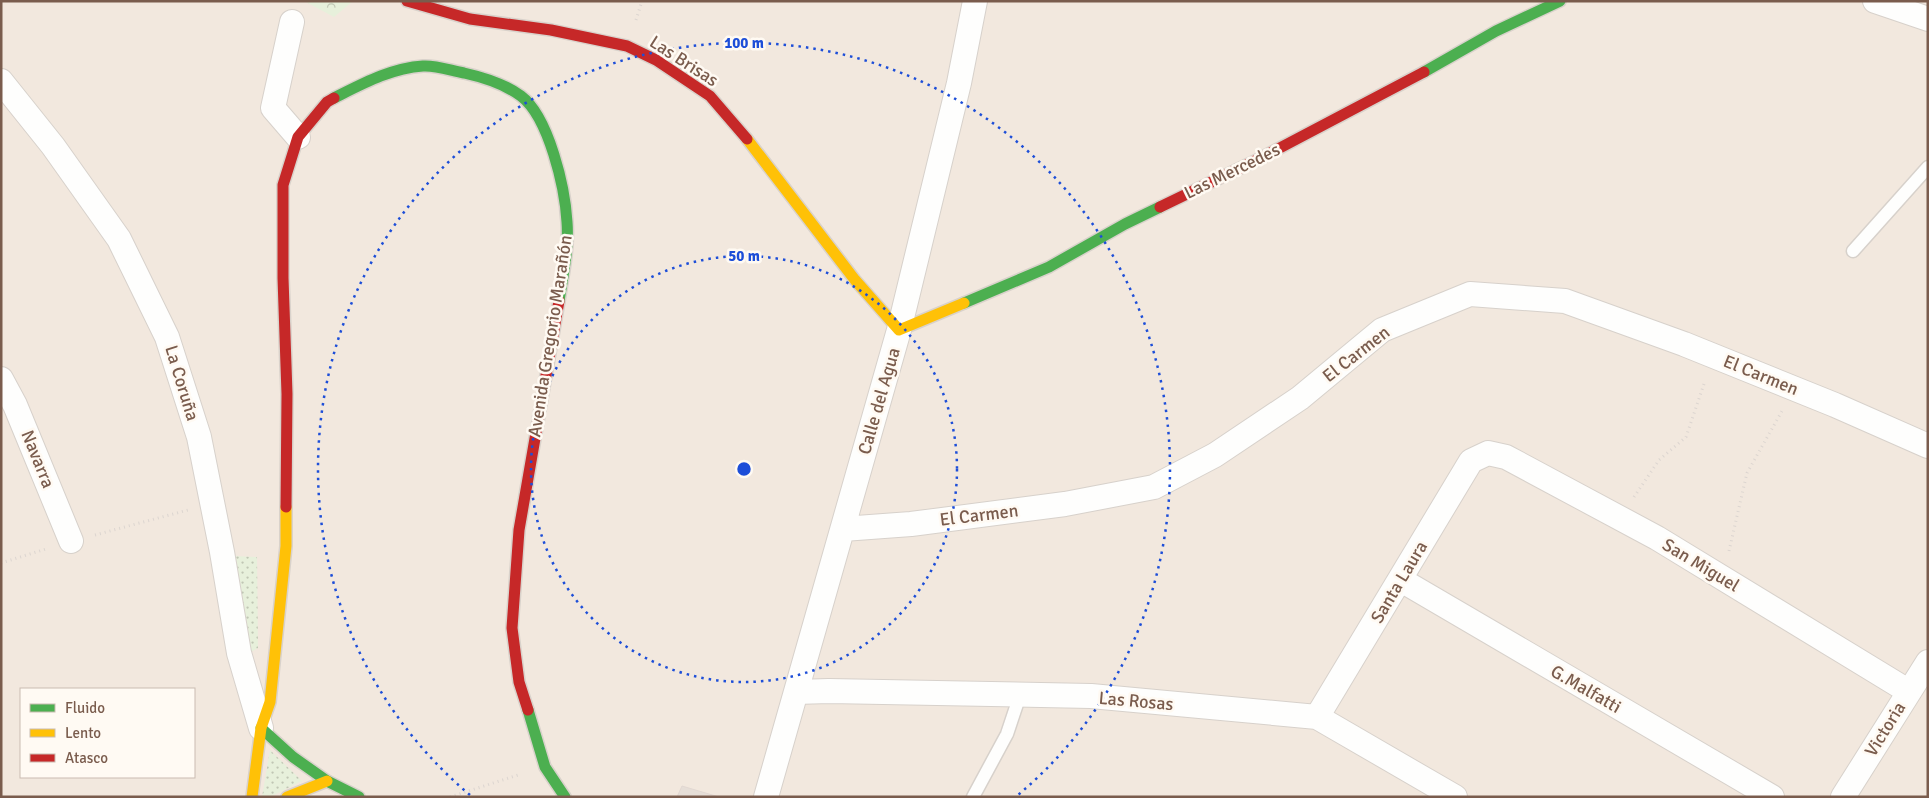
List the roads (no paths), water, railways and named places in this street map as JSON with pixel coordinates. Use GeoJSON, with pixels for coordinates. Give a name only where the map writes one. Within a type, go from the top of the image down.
{"type":"FeatureCollection","features":[{"type":"Feature","properties":{"kind":"street","name":"Las Brisas"},"geometry":{"type":"LineString","coordinates":[[406,1],[470,19],[551,30],[627,46],[656,60],[710,96],[747,139],[855,280],[899,330]]}},
{"type":"Feature","properties":{"kind":"street","name":"Calle del Agua"},"geometry":{"type":"LineString","coordinates":[[766,797],[899,330],[958,83],[974,1]]}},
{"type":"Feature","properties":{"kind":"street","name":"Las Mercedes"},"geometry":{"type":"LineString","coordinates":[[899,330],[1049,267],[1125,224],[1257,160],[1425,72],[1496,31],[1560,1]]}},
{"type":"Feature","properties":{"kind":"street"},"geometry":{"type":"LineString","coordinates":[[1875,1],[1928,19]]}},
{"type":"Feature","properties":{"kind":"street"},"geometry":{"type":"LineString","coordinates":[[292,22],[273,108],[298,137]]}},
{"type":"Feature","properties":{"kind":"street","name":"Avenida Gregorio Marañón"},"geometry":{"type":"LineString","coordinates":[[252,797],[261,728],[270,702],[286,546],[287,394],[283,278],[283,185],[298,137],[327,102],[371,80],[406,69],[425,66],[483,77],[521,96],[538,117],[557,163],[567,222],[565,265],[532,444],[519,530],[512,628],[519,682],[545,767],[565,797]]}},
{"type":"Feature","properties":{"kind":"street","name":"La Coruña"},"geometry":{"type":"LineString","coordinates":[[1,81],[53,146],[119,239],[168,337],[199,437],[222,552],[239,654],[261,728]]}},
{"type":"Feature","properties":{"kind":"street","name":"El Carmen"},"geometry":{"type":"LineString","coordinates":[[843,529],[911,524],[1066,504],[1154,487],[1215,455],[1300,398],[1382,330],[1470,294],[1565,302],[1714,356],[1795,388],[1928,446]]}},
{"type":"Feature","properties":{"kind":"street","name":"Navarra"},"geometry":{"type":"LineString","coordinates":[[1,379],[15,404],[71,541]]}},
{"type":"Feature","properties":{"kind":"street","name":"San Miguel"},"geometry":{"type":"LineString","coordinates":[[1488,453],[1506,457],[1657,538],[1908,691]]}},
{"type":"Feature","properties":{"kind":"street","name":"Santa Laura"},"geometry":{"type":"LineString","coordinates":[[1317,718],[1471,461],[1488,453]]}},
{"type":"Feature","properties":{"kind":"street","name":"G.Malfatti"},"geometry":{"type":"LineString","coordinates":[[1401,580],[1772,797]]}},
{"type":"Feature","properties":{"kind":"street","name":"Victoria"},"geometry":{"type":"LineString","coordinates":[[1846,796],[1908,691],[1928,662]]}},
{"type":"Feature","properties":{"kind":"street","name":"Las Rosas"},"geometry":{"type":"LineString","coordinates":[[796,692],[1091,696],[1317,718],[1455,797]]}},
{"type":"Feature","properties":{"kind":"street"},"geometry":{"type":"LineString","coordinates":[[261,728],[293,757],[328,781],[359,797]]}},
{"type":"Feature","properties":{"kind":"street"},"geometry":{"type":"LineString","coordinates":[[287,797],[328,781]]}},
{"type":"Feature","properties":{"kind":"lane"},"geometry":{"type":"LineString","coordinates":[[1854,250],[1928,167]]}},
{"type":"Feature","properties":{"kind":"lane"},"geometry":{"type":"LineString","coordinates":[[973,797],[1007,734],[1020,695]]}}]}
